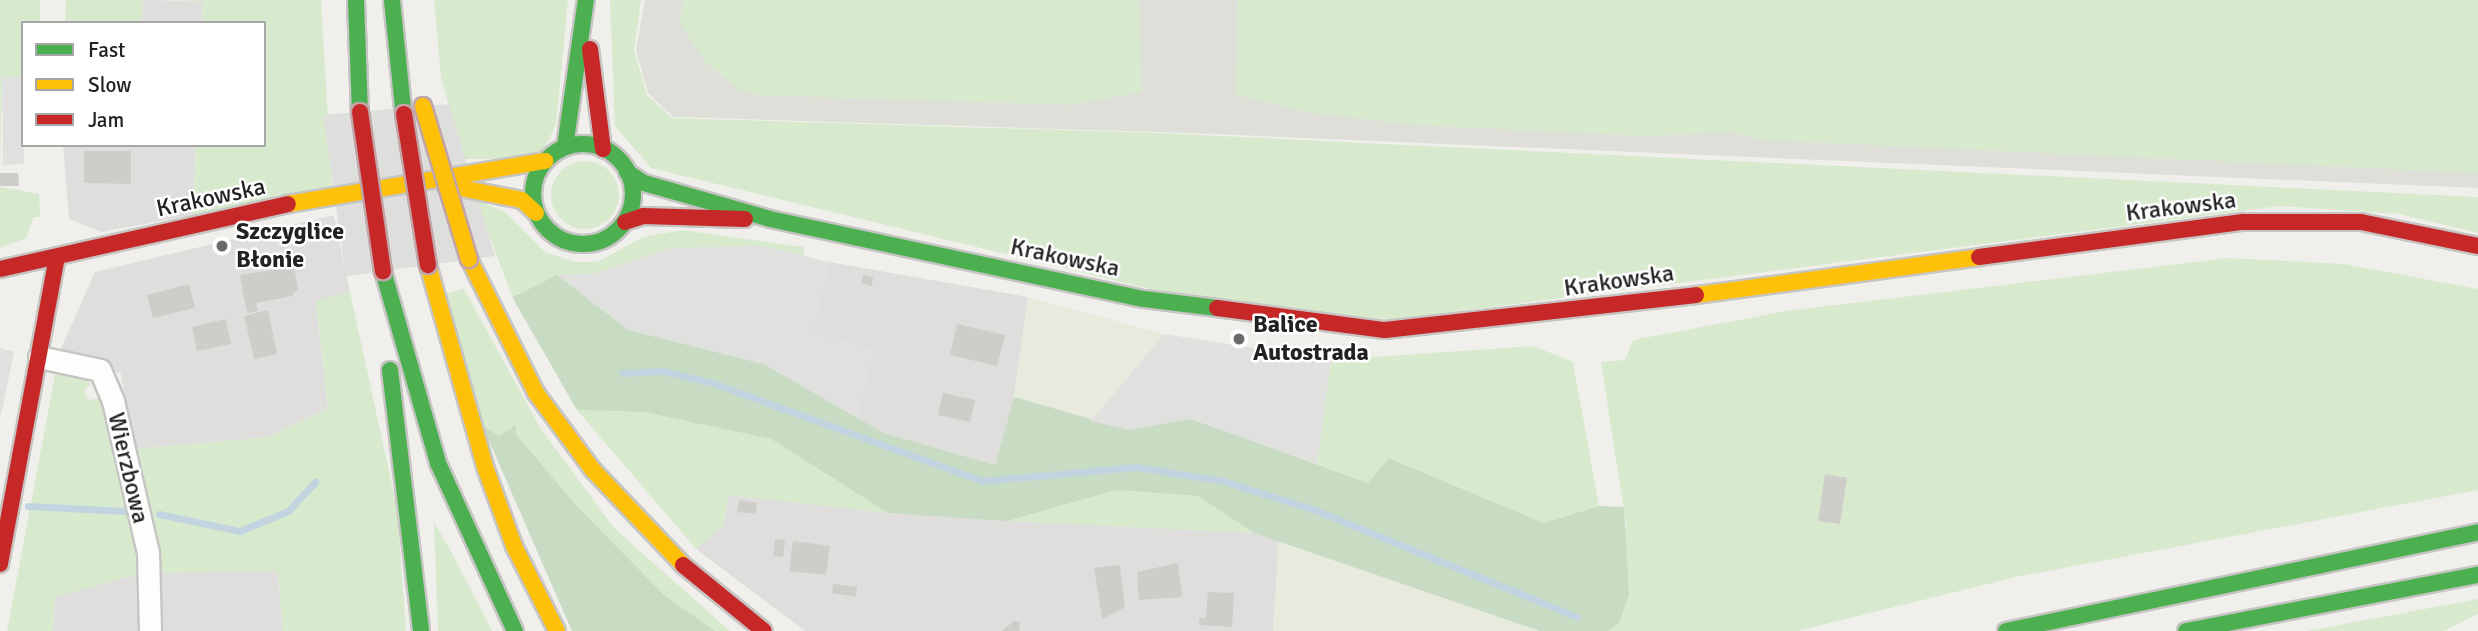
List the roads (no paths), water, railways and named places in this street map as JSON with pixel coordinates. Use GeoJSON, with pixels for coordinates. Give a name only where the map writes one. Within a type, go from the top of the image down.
{"type":"FeatureCollection","features":[{"type":"Feature","properties":{"kind":"main road"},"geometry":{"type":"LineString","coordinates":[[356,0],[360,112],[383,271],[386,348],[421,631]]}},
{"type":"Feature","properties":{"kind":"main road"},"geometry":{"type":"LineString","coordinates":[[392,0],[403,108],[428,265],[485,467],[514,545],[557,631]]}},
{"type":"Feature","properties":{"kind":"main road"},"geometry":{"type":"LineString","coordinates":[[409,0],[423,106],[469,259],[536,393],[592,469],[667,552],[764,631]]}},
{"type":"Feature","properties":{"kind":"main road"},"geometry":{"type":"LineString","coordinates":[[565,147],[586,6]]}},
{"type":"Feature","properties":{"kind":"main road"},"geometry":{"type":"LineString","coordinates":[[586,6],[603,149],[627,172],[633,197],[625,222],[595,243],[577,245],[545,228],[536,213],[533,186],[545,161],[565,147],[603,149]]}},
{"type":"Feature","properties":{"kind":"main road","name":"Krakowska"},"geometry":{"type":"LineString","coordinates":[[0,269],[341,192],[434,183],[545,161]]}},
{"type":"Feature","properties":{"kind":"main road","name":"Krakowska"},"geometry":{"type":"LineString","coordinates":[[627,172],[644,183],[770,219],[1144,299],[1385,330],[1460,326],[2243,222],[2361,222],[2478,246]]}},
{"type":"Feature","properties":{"kind":"main road","name":"Krakowska"},"geometry":{"type":"LineString","coordinates":[[434,183],[522,200],[536,213]]}},
{"type":"Feature","properties":{"kind":"main road","name":"Krakowska"},"geometry":{"type":"LineString","coordinates":[[625,222],[642,216],[770,219]]}},
{"type":"Feature","properties":{"kind":"main road"},"geometry":{"type":"LineString","coordinates":[[0,564],[57,257]]}},
{"type":"Feature","properties":{"kind":"main road"},"geometry":{"type":"LineString","coordinates":[[383,271],[438,463],[515,631]]}},
{"type":"Feature","properties":{"kind":"main road"},"geometry":{"type":"LineString","coordinates":[[2006,631],[2478,532]]}},
{"type":"Feature","properties":{"kind":"main road"},"geometry":{"type":"LineString","coordinates":[[2186,631],[2478,575]]}},
{"type":"Feature","properties":{"kind":"street","name":"Wierzbowa"},"geometry":{"type":"LineString","coordinates":[[39,357],[100,370],[113,401],[148,553],[150,631]]}},
{"type":"Feature","properties":{"kind":"waterway"},"geometry":{"type":"LineString","coordinates":[[622,373],[663,371],[713,383],[982,481],[1136,467],[1223,481],[1315,510],[1577,617]]}},
{"type":"Feature","properties":{"kind":"waterway"},"geometry":{"type":"LineString","coordinates":[[159,514],[240,531],[288,511],[315,482]]}},
{"type":"Feature","properties":{"kind":"waterway"},"geometry":{"type":"LineString","coordinates":[[28,506],[125,511]]}},
{"type":"Feature","properties":{"kind":"place","name":"Szczyglice Błonie"},"geometry":{"type":"Point","coordinates":[222,246]}},
{"type":"Feature","properties":{"kind":"place","name":"Balice Autostrada"},"geometry":{"type":"Point","coordinates":[1239,339]}}]}
